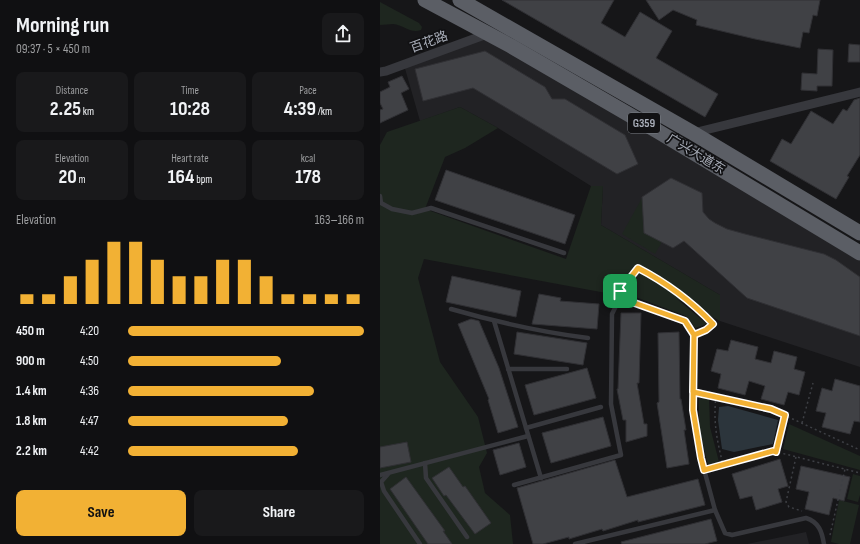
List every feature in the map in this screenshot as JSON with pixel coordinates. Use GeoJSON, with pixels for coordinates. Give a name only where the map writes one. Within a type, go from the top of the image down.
{"type":"FeatureCollection","features":[{"type":"Feature","properties":{"kind":"highway","name":"广兴大道东"},"geometry":{"type":"LineString","coordinates":[[425,0],[511,46],[659,132],[860,253]]}},
{"type":"Feature","properties":{"kind":"highway","name":"广兴大道东"},"geometry":{"type":"LineString","coordinates":[[460,0],[693,133],[860,233]]}},
{"type":"Feature","properties":{"kind":"street","name":"百花路"},"geometry":{"type":"LineString","coordinates":[[380,72],[487,34]]}},
{"type":"Feature","properties":{"kind":"street"},"geometry":{"type":"LineString","coordinates":[[693,133],[860,92]]}},
{"type":"Feature","properties":{"kind":"lane"},"geometry":{"type":"LineString","coordinates":[[380,196],[381,202],[392,209],[412,213],[431,208],[564,253]]}},
{"type":"Feature","properties":{"kind":"lane"},"geometry":{"type":"LineString","coordinates":[[514,485],[621,455],[611,404],[612,314],[617,304],[629,301],[685,321],[694,335],[693,410],[704,470],[715,510],[725,534],[732,535],[806,518],[816,522],[823,535],[824,544]]}},
{"type":"Feature","properties":{"kind":"lane"},"geometry":{"type":"LineString","coordinates":[[451,309],[494,321],[555,334],[588,338]]}},
{"type":"Feature","properties":{"kind":"lane"},"geometry":{"type":"LineString","coordinates":[[494,321],[541,478]]}},
{"type":"Feature","properties":{"kind":"lane"},"geometry":{"type":"LineString","coordinates":[[508,369],[567,369]]}},
{"type":"Feature","properties":{"kind":"lane"},"geometry":{"type":"LineString","coordinates":[[526,428],[600,407]]}},
{"type":"Feature","properties":{"kind":"lane"},"geometry":{"type":"LineString","coordinates":[[380,475],[528,436]]}},
{"type":"Feature","properties":{"kind":"lane"},"geometry":{"type":"LineString","coordinates":[[425,463],[424,471],[426,478],[467,537]]}},
{"type":"Feature","properties":{"kind":"lane"},"geometry":{"type":"LineString","coordinates":[[388,474],[381,482],[384,491],[420,544]]}},
{"type":"Feature","properties":{"kind":"lane"},"geometry":{"type":"LineString","coordinates":[[575,544],[715,510]]}},
{"type":"Feature","properties":{"kind":"path"},"geometry":{"type":"LineString","coordinates":[[624,302],[620,291],[638,268],[653,276],[700,310],[713,324],[706,330],[694,335]]}},
{"type":"Feature","properties":{"kind":"path"},"geometry":{"type":"LineString","coordinates":[[802,423],[813,383]]}},
{"type":"Feature","properties":{"kind":"path"},"geometry":{"type":"LineString","coordinates":[[693,392],[771,409],[860,450]]}},
{"type":"Feature","properties":{"kind":"path"},"geometry":{"type":"LineString","coordinates":[[716,396],[714,415],[716,437],[723,465]]}},
{"type":"Feature","properties":{"kind":"path"},"geometry":{"type":"LineString","coordinates":[[776,452],[785,415]]}},
{"type":"Feature","properties":{"kind":"path"},"geometry":{"type":"LineString","coordinates":[[704,470],[773,451],[860,473]]}},
{"type":"Feature","properties":{"kind":"path"},"geometry":{"type":"LineString","coordinates":[[796,457],[786,502],[789,507],[808,513]]}},
{"type":"Feature","properties":{"kind":"path"},"geometry":{"type":"LineString","coordinates":[[828,529],[828,540],[845,469]]}},
{"type":"Feature","properties":{"kind":"shaded area"},"geometry":{"type":"Polygon","coordinates":[[[380,2],[419,23],[422,27],[421,30],[414,31],[393,24],[380,25],[380,2]]]}},
{"type":"Feature","properties":{"kind":"shaded area"},"geometry":{"type":"Polygon","coordinates":[[[487,34],[860,253],[860,367],[720,321],[720,295],[601,225],[603,186],[591,186],[498,128],[460,107],[420,121],[404,65],[487,34]]]}},
{"type":"Feature","properties":{"kind":"shaded area"},"geometry":{"type":"Polygon","coordinates":[[[460,107],[498,128],[465,148],[445,157],[425,209],[566,259],[591,186],[603,186],[601,225],[720,295],[720,321],[677,299],[707,324],[695,328],[686,316],[630,295],[628,290],[631,285],[612,287],[606,293],[424,259],[418,278],[440,362],[478,417],[487,453],[479,467],[485,493],[510,515],[513,544],[380,544],[380,145],[387,132],[460,107]]]}},
{"type":"Feature","properties":{"kind":"shaded area"},"geometry":{"type":"Polygon","coordinates":[[[642,198],[676,217],[655,254],[622,234],[642,198]]]}},
{"type":"Feature","properties":{"kind":"shaded area"},"geometry":{"type":"Polygon","coordinates":[[[699,398],[709,398],[710,427],[719,462],[708,465],[699,428],[699,398]]]}},
{"type":"Feature","properties":{"kind":"shaded area"},"geometry":{"type":"Polygon","coordinates":[[[728,406],[778,420],[773,444],[734,452],[722,449],[718,420],[719,407],[728,406]]]}},
{"type":"Feature","properties":{"kind":"shaded area"},"geometry":{"type":"Polygon","coordinates":[[[789,424],[860,456],[860,470],[783,449],[789,424]]]}},
{"type":"Feature","properties":{"kind":"shaded area"},"geometry":{"type":"Polygon","coordinates":[[[853,474],[860,476],[860,495],[858,502],[847,499],[853,474]]]}},
{"type":"Feature","properties":{"kind":"shaded area"},"geometry":{"type":"Polygon","coordinates":[[[839,500],[859,505],[850,544],[831,542],[839,500]]]}},
{"type":"Feature","properties":{"kind":"shaded area"},"geometry":{"type":"Polygon","coordinates":[[[806,532],[809,544],[747,544],[806,532]]]}},
{"type":"Feature","properties":{"kind":"building"},"geometry":{"type":"Polygon","coordinates":[[[502,0],[614,0],[601,23],[625,37],[640,12],[672,31],[656,58],[718,94],[705,117],[502,0]]]}},
{"type":"Feature","properties":{"kind":"building"},"geometry":{"type":"Polygon","coordinates":[[[646,0],[820,0],[817,16],[813,15],[809,33],[803,32],[800,48],[696,25],[697,20],[673,10],[659,20],[646,0]]]}},
{"type":"Feature","properties":{"kind":"building"},"geometry":{"type":"Polygon","coordinates":[[[849,44],[860,45],[860,62],[848,62],[849,44]]]}},
{"type":"Feature","properties":{"kind":"building"},"geometry":{"type":"Polygon","coordinates":[[[818,49],[833,50],[832,86],[817,86],[817,91],[801,90],[802,73],[817,74],[818,49]]]}},
{"type":"Feature","properties":{"kind":"building"},"geometry":{"type":"Polygon","coordinates":[[[485,51],[545,87],[552,99],[565,99],[625,135],[638,164],[617,174],[473,88],[423,101],[415,69],[485,51]]]}},
{"type":"Feature","properties":{"kind":"building"},"geometry":{"type":"Polygon","coordinates":[[[402,76],[409,89],[401,93],[408,110],[380,123],[380,110],[383,109],[380,103],[380,92],[390,87],[388,82],[402,76]]]}},
{"type":"Feature","properties":{"kind":"building"},"geometry":{"type":"Polygon","coordinates":[[[860,98],[860,155],[847,176],[849,177],[836,199],[770,161],[782,139],[791,144],[811,111],[833,124],[843,109],[847,111],[854,100],[860,98]]]}},
{"type":"Feature","properties":{"kind":"building"},"geometry":{"type":"Polygon","coordinates":[[[446,170],[575,215],[565,244],[435,200],[446,170]]]}},
{"type":"Feature","properties":{"kind":"building"},"geometry":{"type":"Polygon","coordinates":[[[671,178],[702,193],[703,212],[715,223],[727,229],[824,254],[836,260],[860,277],[860,336],[747,298],[684,241],[673,248],[644,233],[642,197],[671,178]]]}},
{"type":"Feature","properties":{"kind":"building"},"geometry":{"type":"Polygon","coordinates":[[[452,276],[521,291],[516,317],[446,302],[452,276]]]}},
{"type":"Feature","properties":{"kind":"building"},"geometry":{"type":"Polygon","coordinates":[[[539,294],[561,298],[560,301],[599,304],[597,329],[532,324],[539,294]]]}},
{"type":"Feature","properties":{"kind":"building"},"geometry":{"type":"Polygon","coordinates":[[[621,313],[641,313],[639,383],[637,383],[644,424],[647,424],[647,436],[626,442],[626,420],[623,420],[617,389],[621,313]]]}},
{"type":"Feature","properties":{"kind":"building"},"geometry":{"type":"Polygon","coordinates":[[[471,319],[479,321],[499,368],[518,427],[498,433],[488,400],[489,399],[458,324],[471,319]]]}},
{"type":"Feature","properties":{"kind":"building"},"geometry":{"type":"Polygon","coordinates":[[[517,332],[587,343],[583,365],[514,354],[517,332]]]}},
{"type":"Feature","properties":{"kind":"building"},"geometry":{"type":"Polygon","coordinates":[[[679,332],[680,399],[686,430],[684,430],[689,464],[667,468],[657,403],[659,402],[658,333],[679,332]]]}},
{"type":"Feature","properties":{"kind":"building"},"geometry":{"type":"Polygon","coordinates":[[[731,340],[758,347],[755,359],[771,363],[774,351],[797,357],[794,369],[805,372],[799,395],[788,392],[784,405],[761,399],[765,386],[749,381],[745,395],[718,388],[721,374],[711,371],[717,349],[728,351],[731,340]]]}},
{"type":"Feature","properties":{"kind":"building"},"geometry":{"type":"Polygon","coordinates":[[[587,368],[596,398],[534,415],[525,385],[587,368]]]}},
{"type":"Feature","properties":{"kind":"building"},"geometry":{"type":"Polygon","coordinates":[[[835,379],[860,386],[860,422],[854,421],[850,434],[822,427],[826,413],[816,411],[822,388],[832,391],[835,379]]]}},
{"type":"Feature","properties":{"kind":"building"},"geometry":{"type":"Polygon","coordinates":[[[603,417],[611,446],[551,463],[542,433],[603,417]]]}},
{"type":"Feature","properties":{"kind":"building"},"geometry":{"type":"Polygon","coordinates":[[[407,442],[411,462],[380,468],[380,447],[407,442]]]}},
{"type":"Feature","properties":{"kind":"building"},"geometry":{"type":"Polygon","coordinates":[[[519,443],[526,467],[500,475],[493,450],[519,443]]]}},
{"type":"Feature","properties":{"kind":"building"},"geometry":{"type":"Polygon","coordinates":[[[780,459],[788,486],[778,489],[782,502],[756,510],[752,496],[740,499],[732,474],[780,459]]]}},
{"type":"Feature","properties":{"kind":"building"},"geometry":{"type":"Polygon","coordinates":[[[615,460],[627,497],[698,479],[705,505],[638,522],[638,520],[603,531],[602,529],[569,539],[569,537],[543,544],[533,544],[517,488],[615,460]]]}},
{"type":"Feature","properties":{"kind":"building"},"geometry":{"type":"Polygon","coordinates":[[[801,466],[850,477],[844,501],[833,498],[829,515],[805,509],[809,492],[796,489],[801,466]]]}},
{"type":"Feature","properties":{"kind":"building"},"geometry":{"type":"Polygon","coordinates":[[[449,467],[463,487],[465,486],[491,523],[475,534],[446,495],[444,496],[432,478],[449,467]]]}},
{"type":"Feature","properties":{"kind":"building"},"geometry":{"type":"Polygon","coordinates":[[[406,477],[445,531],[443,531],[452,544],[428,544],[390,489],[406,477]]]}},
{"type":"Feature","properties":{"kind":"building"},"geometry":{"type":"Polygon","coordinates":[[[711,519],[717,541],[705,544],[622,544],[621,542],[711,519]]]}},
{"type":"Feature","properties":{"kind":"route"},"geometry":{"type":"LineString","coordinates":[[620,291],[624,302],[629,301],[685,321],[694,335],[693,392],[771,409],[785,415],[776,452],[773,451],[704,470],[693,410],[694,335],[706,330],[713,324],[700,310],[653,276],[638,268],[620,291]]}}]}
